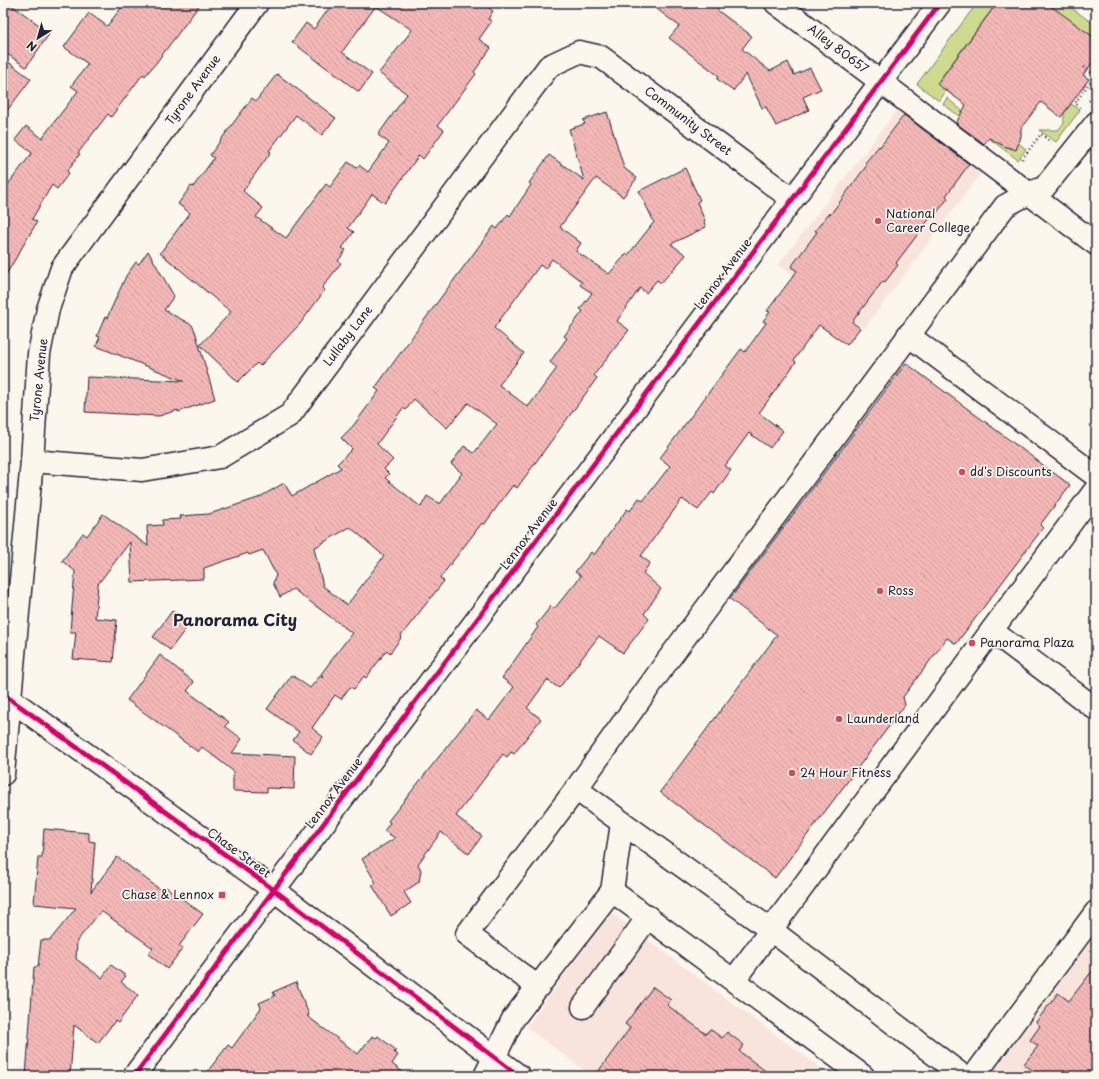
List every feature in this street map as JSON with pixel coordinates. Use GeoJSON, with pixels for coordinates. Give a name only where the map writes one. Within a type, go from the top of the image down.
{"type":"FeatureCollection","features":[{"type":"Feature","properties":{"kind":"street","name":"Tyrone Avenue"},"geometry":{"type":"LineString","coordinates":[[3,774],[6,696],[32,461],[39,354],[48,309],[62,268],[257,3]]}},
{"type":"Feature","properties":{"kind":"street","name":"Alley 80657"},"geometry":{"type":"LineString","coordinates":[[776,3],[1096,244]]}},
{"type":"Feature","properties":{"kind":"street","name":"Lennox Avenue"},"geometry":{"type":"LineString","coordinates":[[134,1076],[940,3]]}},
{"type":"Feature","properties":{"kind":"street","name":"Lullaby Lane"},"geometry":{"type":"LineString","coordinates":[[32,461],[142,470],[220,457],[290,415],[549,66],[579,52]]}},
{"type":"Feature","properties":{"kind":"street","name":"Community Street"},"geometry":{"type":"LineString","coordinates":[[579,52],[601,57],[792,199]]}},
{"type":"Feature","properties":{"kind":"street"},"geometry":{"type":"LineString","coordinates":[[538,987],[467,934],[576,789],[668,660],[1005,206],[1029,193],[1044,188],[1096,123]]}},
{"type":"Feature","properties":{"kind":"street"},"geometry":{"type":"LineString","coordinates":[[908,335],[1096,476]]}},
{"type":"Feature","properties":{"kind":"street"},"geometry":{"type":"LineString","coordinates":[[734,980],[1096,489]]}},
{"type":"Feature","properties":{"kind":"street"},"geometry":{"type":"LineString","coordinates":[[992,631],[1096,708]]}},
{"type":"Feature","properties":{"kind":"street","name":"Chase Street"},"geometry":{"type":"LineString","coordinates":[[6,696],[274,890],[490,1067],[519,1076]]}},
{"type":"Feature","properties":{"kind":"street"},"geometry":{"type":"LineString","coordinates":[[576,789],[771,930],[963,1076]]}},
{"type":"Feature","properties":{"kind":"street"},"geometry":{"type":"LineString","coordinates":[[490,1067],[513,1019],[612,890],[622,823]]}},
{"type":"Feature","properties":{"kind":"street"},"geometry":{"type":"LineString","coordinates":[[612,890],[734,980],[837,1069],[863,1076]]}},
{"type":"Feature","properties":{"kind":"street"},"geometry":{"type":"LineString","coordinates":[[974,1076],[1096,912]]}},
{"type":"Feature","properties":{"kind":"street"},"geometry":{"type":"LineString","coordinates":[[583,1007],[648,917]]}},
{"type":"Feature","properties":{"kind":"path"},"geometry":{"type":"LineString","coordinates":[[1074,103],[1096,75],[1084,67]]}},
{"type":"Feature","properties":{"kind":"path"},"geometry":{"type":"LineString","coordinates":[[1087,104],[1096,92]]}},
{"type":"Feature","properties":{"kind":"path"},"geometry":{"type":"LineString","coordinates":[[1018,164],[1041,134],[1056,145]]}},
{"type":"Feature","properties":{"kind":"shaded area","name":"National Career College"},"geometry":{"type":"Polygon","coordinates":[[[900,106],[984,169],[864,329],[778,265],[900,106]]]}},
{"type":"Feature","properties":{"kind":"shaded area"},"geometry":{"type":"Polygon","coordinates":[[[611,912],[832,1076],[592,1076],[526,1027],[611,912]]]}},
{"type":"Feature","properties":{"kind":"shaded area"},"geometry":{"type":"Polygon","coordinates":[[[1096,934],[1096,1076],[990,1076],[1096,934]]]}},
{"type":"Feature","properties":{"kind":"green space"},"geometry":{"type":"Polygon","coordinates":[[[977,3],[986,3],[993,8],[937,83],[946,91],[939,101],[917,84],[977,3]]]}},
{"type":"Feature","properties":{"kind":"green space"},"geometry":{"type":"Polygon","coordinates":[[[1047,3],[1065,3],[1096,26],[1096,39],[1088,33],[1085,36],[1047,3]]]}},
{"type":"Feature","properties":{"kind":"green space"},"geometry":{"type":"Polygon","coordinates":[[[947,98],[1004,146],[1013,147],[1018,143],[1026,149],[1018,160],[943,104],[947,98]]]}},
{"type":"Feature","properties":{"kind":"green space"},"geometry":{"type":"Polygon","coordinates":[[[1071,104],[1080,110],[1056,142],[1039,130],[1058,130],[1064,123],[1064,114],[1071,104]]]}},
{"type":"Feature","properties":{"kind":"building"},"geometry":{"type":"Polygon","coordinates":[[[3,3],[9,3],[50,33],[26,67],[3,51],[3,3]]]}},
{"type":"Feature","properties":{"kind":"building"},"geometry":{"type":"Polygon","coordinates":[[[125,3],[201,3],[156,63],[145,76],[143,74],[111,117],[108,114],[78,153],[80,154],[67,171],[69,173],[57,189],[52,185],[32,219],[37,222],[3,280],[3,191],[32,153],[15,140],[26,126],[42,138],[78,91],[71,86],[88,64],[64,47],[89,13],[107,26],[125,3]]]}},
{"type":"Feature","properties":{"kind":"building"},"geometry":{"type":"Polygon","coordinates":[[[333,3],[483,3],[493,11],[488,19],[492,21],[479,39],[491,48],[474,72],[476,74],[438,125],[444,130],[423,159],[419,155],[385,203],[372,194],[348,228],[354,232],[342,248],[346,250],[338,261],[341,263],[322,288],[325,290],[300,324],[260,366],[257,363],[238,382],[200,345],[231,312],[160,253],[190,213],[178,204],[191,186],[193,187],[214,158],[210,155],[252,98],[256,101],[277,74],[336,118],[322,135],[296,115],[269,151],[271,152],[243,191],[263,208],[256,217],[286,238],[326,184],[330,187],[348,162],[357,168],[359,165],[368,172],[389,143],[378,135],[407,94],[379,73],[412,30],[376,6],[342,52],[372,74],[359,92],[292,42],[306,23],[314,29],[333,3]]]}},
{"type":"Feature","properties":{"kind":"building"},"geometry":{"type":"Polygon","coordinates":[[[649,3],[723,3],[717,10],[752,36],[742,49],[770,71],[788,62],[794,75],[810,68],[821,89],[803,97],[809,110],[776,126],[766,107],[762,108],[746,74],[733,91],[717,79],[719,76],[669,38],[679,26],[649,3]]]}},
{"type":"Feature","properties":{"kind":"building"},"geometry":{"type":"Polygon","coordinates":[[[997,3],[1047,3],[1096,39],[1096,58],[1083,75],[1089,79],[1061,117],[1041,102],[1021,128],[1021,137],[1016,150],[1004,146],[989,138],[984,144],[956,123],[966,105],[937,84],[997,3]]]}},
{"type":"Feature","properties":{"kind":"building"},"geometry":{"type":"Polygon","coordinates":[[[3,58],[31,79],[3,116],[3,58]]]}},
{"type":"Feature","properties":{"kind":"building"},"geometry":{"type":"Polygon","coordinates":[[[607,112],[624,168],[637,178],[623,197],[596,178],[560,227],[581,243],[576,251],[609,274],[626,254],[628,255],[654,222],[639,191],[685,168],[700,200],[697,202],[706,227],[671,244],[686,255],[661,283],[657,280],[646,293],[640,288],[617,321],[629,330],[594,375],[597,378],[517,488],[513,485],[484,525],[482,523],[440,578],[444,581],[400,637],[401,638],[390,653],[387,650],[366,678],[364,676],[354,689],[350,687],[341,699],[335,695],[312,728],[323,737],[311,754],[293,740],[299,732],[267,709],[292,675],[310,688],[320,676],[323,678],[321,674],[352,633],[293,589],[280,597],[273,583],[276,575],[263,550],[249,555],[248,553],[204,568],[204,579],[132,582],[130,542],[98,584],[95,618],[117,620],[113,662],[73,659],[76,632],[70,632],[75,571],[62,561],[83,533],[87,536],[103,514],[148,546],[147,526],[163,525],[162,520],[181,519],[180,516],[209,514],[258,498],[284,483],[292,496],[341,468],[337,464],[352,449],[341,438],[353,426],[379,391],[375,388],[494,226],[497,229],[508,214],[510,216],[531,185],[529,183],[549,155],[584,180],[569,129],[585,124],[583,120],[607,112]],[[552,259],[545,269],[540,265],[494,328],[524,353],[499,385],[528,407],[557,368],[550,362],[567,338],[564,336],[583,311],[580,309],[592,293],[580,285],[582,282],[552,259]],[[414,399],[406,410],[403,408],[377,444],[393,460],[384,469],[389,474],[385,478],[421,507],[427,496],[440,504],[462,473],[451,464],[464,446],[474,453],[497,424],[468,403],[447,428],[414,399]],[[350,527],[314,548],[323,586],[347,605],[384,556],[350,527]]]}},
{"type":"Feature","properties":{"kind":"building"},"geometry":{"type":"Polygon","coordinates":[[[904,115],[969,164],[946,196],[948,198],[935,215],[933,214],[896,263],[898,265],[885,282],[883,281],[852,322],[860,328],[847,345],[819,325],[794,360],[796,362],[759,413],[783,431],[770,448],[749,433],[725,466],[731,470],[714,494],[712,492],[698,510],[682,499],[641,556],[650,563],[643,573],[661,589],[644,614],[649,619],[623,653],[599,636],[559,688],[547,680],[527,708],[541,719],[514,754],[511,752],[507,757],[503,754],[456,816],[482,836],[469,854],[441,832],[418,864],[421,870],[419,882],[404,892],[411,903],[391,916],[372,885],[376,883],[362,859],[395,838],[384,831],[390,823],[388,821],[476,710],[489,720],[514,687],[502,678],[538,627],[536,625],[551,606],[554,609],[581,576],[575,572],[591,552],[594,555],[627,509],[630,511],[639,498],[643,501],[670,466],[660,458],[741,349],[745,352],[766,323],[763,321],[770,312],[767,311],[797,271],[791,267],[817,232],[815,231],[829,213],[830,215],[867,165],[865,163],[879,146],[880,147],[904,115]]]}},
{"type":"Feature","properties":{"kind":"building"},"geometry":{"type":"Polygon","coordinates":[[[148,251],[174,296],[164,310],[192,325],[195,331],[215,399],[178,412],[178,410],[159,416],[85,412],[87,377],[184,381],[96,346],[100,337],[97,336],[105,317],[107,318],[126,276],[136,262],[139,264],[148,251]]]}},
{"type":"Feature","properties":{"kind":"building"},"geometry":{"type":"Polygon","coordinates":[[[906,363],[1070,485],[1040,525],[1043,528],[956,644],[947,638],[903,697],[905,705],[775,878],[660,792],[777,635],[730,599],[906,363]]]}},
{"type":"Feature","properties":{"kind":"building"},"geometry":{"type":"Polygon","coordinates":[[[172,611],[190,623],[170,650],[153,637],[172,611]]]}},
{"type":"Feature","properties":{"kind":"building"},"geometry":{"type":"Polygon","coordinates":[[[160,655],[194,682],[187,691],[229,722],[225,726],[242,739],[232,753],[295,756],[294,789],[267,788],[267,792],[233,791],[233,771],[202,747],[198,752],[127,700],[160,655]]]}},
{"type":"Feature","properties":{"kind":"building"},"geometry":{"type":"Polygon","coordinates":[[[44,829],[89,833],[89,841],[95,842],[91,892],[117,857],[162,891],[166,887],[203,914],[179,946],[183,948],[167,969],[148,954],[153,948],[101,911],[77,941],[76,959],[102,978],[111,965],[126,976],[121,982],[138,995],[118,1023],[115,1021],[98,1043],[74,1025],[70,1076],[26,1076],[34,967],[38,967],[41,940],[50,940],[76,908],[34,904],[38,857],[42,857],[44,829]]]}},
{"type":"Feature","properties":{"kind":"building"},"geometry":{"type":"Polygon","coordinates":[[[1096,966],[1096,1076],[1039,1076],[1024,1064],[1038,1046],[1030,1040],[1040,1026],[1036,1022],[1058,993],[1069,1001],[1096,966]]]}},
{"type":"Feature","properties":{"kind":"building"},"geometry":{"type":"Polygon","coordinates":[[[296,982],[309,1015],[307,1016],[358,1054],[372,1036],[376,1038],[378,1036],[396,1050],[394,1052],[398,1055],[392,1064],[408,1076],[204,1076],[228,1045],[232,1048],[261,1008],[259,1003],[275,996],[273,992],[296,982]]]}},
{"type":"Feature","properties":{"kind":"building"},"geometry":{"type":"Polygon","coordinates":[[[653,987],[671,1000],[667,1005],[706,1034],[710,1029],[722,1038],[727,1032],[744,1045],[739,1051],[772,1076],[595,1076],[630,1028],[625,1024],[653,987]]]}},
{"type":"Feature","properties":{"kind":"cycle path"},"geometry":{"type":"LineString","coordinates":[[134,1076],[940,3]]}},
{"type":"Feature","properties":{"kind":"cycle path"},"geometry":{"type":"LineString","coordinates":[[3,694],[274,890],[519,1076]]}},
{"type":"Feature","properties":{"kind":"place","name":"National Career College"},"geometry":{"type":"Point","coordinates":[878,221]}},
{"type":"Feature","properties":{"kind":"place","name":"dd's Discounts"},"geometry":{"type":"Point","coordinates":[962,472]}},
{"type":"Feature","properties":{"kind":"place","name":"Ross"},"geometry":{"type":"Point","coordinates":[880,591]}},
{"type":"Feature","properties":{"kind":"place","name":"Panorama Plaza"},"geometry":{"type":"Point","coordinates":[972,643]}},
{"type":"Feature","properties":{"kind":"place","name":"Launderland"},"geometry":{"type":"Point","coordinates":[839,719]}},
{"type":"Feature","properties":{"kind":"place","name":"24 Hour Fitness"},"geometry":{"type":"Point","coordinates":[792,773]}},
{"type":"Feature","properties":{"kind":"place","name":"Chase & Lennox"},"geometry":{"type":"Point","coordinates":[222,895]}},
{"type":"Feature","properties":{"kind":"district","name":"Panorama City"},"geometry":{"type":"Point","coordinates":[235,620]}}]}
